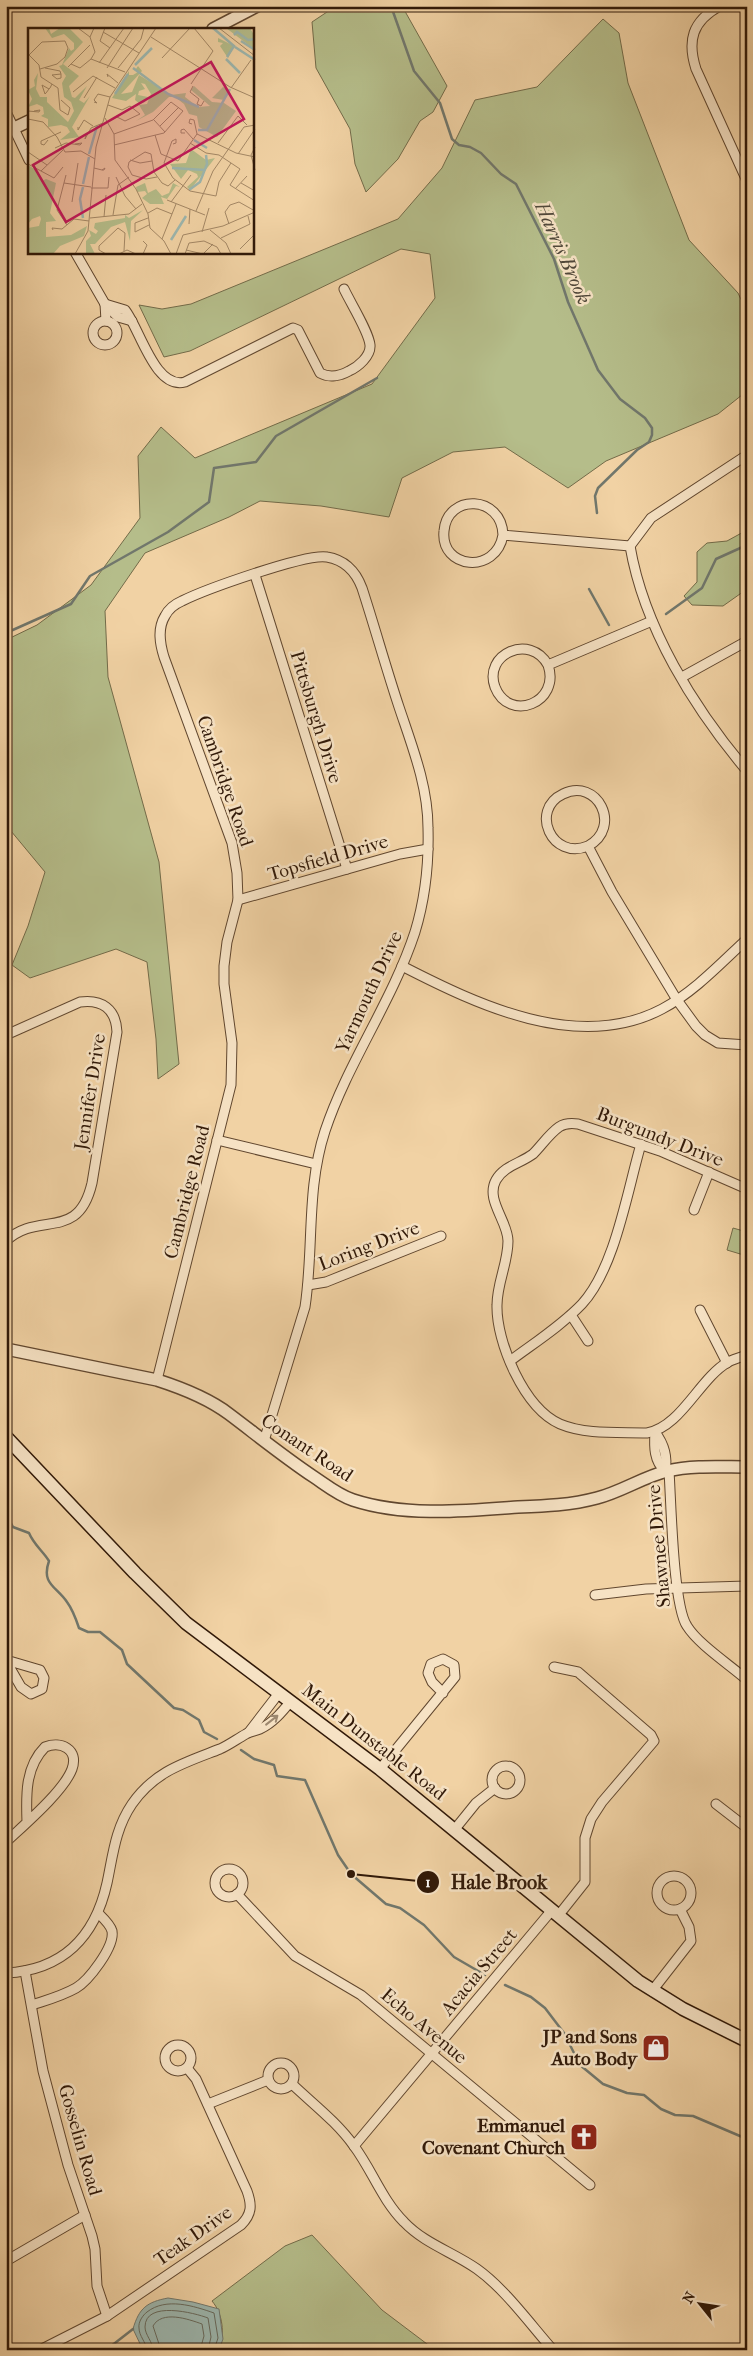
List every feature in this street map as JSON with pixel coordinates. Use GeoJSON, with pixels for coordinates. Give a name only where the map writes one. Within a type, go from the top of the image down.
{"type":"FeatureCollection","features":[{"type":"Feature","properties":{"kind":"main road","name":"Main Dunstable Road"},"geometry":{"type":"LineString","coordinates":[[6,1437],[162,1601],[210,1642],[280,1692],[380,1769],[652,1991],[683,2010],[747,2041]]}},
{"type":"Feature","properties":{"kind":"street"},"geometry":{"type":"LineString","coordinates":[[215,28],[257,6]]}},
{"type":"Feature","properties":{"kind":"street"},"geometry":{"type":"LineString","coordinates":[[720,6],[705,16],[696,27],[691,43],[692,50],[696,69],[747,181]]}},
{"type":"Feature","properties":{"kind":"street"},"geometry":{"type":"LineString","coordinates":[[6,112],[10,130],[28,158]]}},
{"type":"Feature","properties":{"kind":"street"},"geometry":{"type":"LineString","coordinates":[[10,130],[28,121]]}},
{"type":"Feature","properties":{"kind":"street"},"geometry":{"type":"LineString","coordinates":[[76,254],[105,304],[106,321]]}},
{"type":"Feature","properties":{"kind":"street"},"geometry":{"type":"LineString","coordinates":[[105,304],[125,310],[156,369],[172,382],[185,382],[293,328],[298,330],[320,373],[331,376],[352,370],[361,364],[370,351],[368,339],[344,289]]}},
{"type":"Feature","properties":{"kind":"street"},"geometry":{"type":"LineString","coordinates":[[630,546],[651,518],[747,455]]}},
{"type":"Feature","properties":{"kind":"street"},"geometry":{"type":"LineString","coordinates":[[475,503],[488,507],[496,514],[501,522],[503,536],[498,550],[491,557],[482,562],[472,563],[462,561],[453,556],[447,548],[443,533],[445,523],[453,512],[461,506],[475,503]]}},
{"type":"Feature","properties":{"kind":"street"},"geometry":{"type":"LineString","coordinates":[[503,536],[630,546]]}},
{"type":"Feature","properties":{"kind":"street"},"geometry":{"type":"LineString","coordinates":[[630,546],[638,580],[652,621],[682,677],[709,721],[747,771]]}},
{"type":"Feature","properties":{"kind":"street","name":"Yarmouth Drive"},"geometry":{"type":"LineString","coordinates":[[255,575],[304,558],[326,556],[344,563],[358,577],[418,766],[427,810],[428,849],[427,873],[419,916],[402,966],[343,1084],[324,1134],[316,1164],[310,1222],[308,1285],[300,1326],[264,1441]]}},
{"type":"Feature","properties":{"kind":"street","name":"Pittsburgh Drive"},"geometry":{"type":"LineString","coordinates":[[255,575],[347,869]]}},
{"type":"Feature","properties":{"kind":"street","name":"Cambridge Road"},"geometry":{"type":"LineString","coordinates":[[157,1380],[217,1140],[232,1072],[224,966],[227,942],[238,900],[237,873],[232,843],[171,676],[161,646],[160,635],[165,616],[180,602],[255,575]]}},
{"type":"Feature","properties":{"kind":"street"},"geometry":{"type":"LineString","coordinates":[[548,665],[652,621]]}},
{"type":"Feature","properties":{"kind":"street"},"geometry":{"type":"LineString","coordinates":[[682,677],[747,641]]}},
{"type":"Feature","properties":{"kind":"street"},"geometry":{"type":"LineString","coordinates":[[513,650],[531,650],[543,657],[548,665],[551,679],[548,688],[536,702],[522,706],[513,704],[501,696],[496,688],[494,675],[496,666],[504,654],[513,650]]}},
{"type":"Feature","properties":{"kind":"street"},"geometry":{"type":"LineString","coordinates":[[576,791],[585,792],[593,797],[602,807],[605,816],[603,830],[596,841],[588,846],[579,849],[564,847],[555,841],[549,833],[546,823],[549,808],[554,800],[562,794],[576,791]]}},
{"type":"Feature","properties":{"kind":"street"},"geometry":{"type":"LineString","coordinates":[[588,846],[612,892],[677,1000],[696,1026],[711,1040],[733,1045],[747,1045]]}},
{"type":"Feature","properties":{"kind":"street","name":"Topsfield Drive"},"geometry":{"type":"LineString","coordinates":[[238,900],[400,854],[428,849]]}},
{"type":"Feature","properties":{"kind":"street"},"geometry":{"type":"LineString","coordinates":[[402,966],[469,998],[509,1013],[548,1023],[589,1026],[627,1023],[652,1014],[677,1000],[747,939]]}},
{"type":"Feature","properties":{"kind":"street","name":"Jennifer Drive"},"geometry":{"type":"LineString","coordinates":[[6,1035],[80,1002],[88,1001],[102,1004],[114,1015],[117,1022],[117,1032],[92,1183],[85,1203],[73,1218],[64,1222],[27,1228],[6,1241]]}},
{"type":"Feature","properties":{"kind":"street","name":"Burgundy Drive"},"geometry":{"type":"LineString","coordinates":[[655,1432],[598,1431],[561,1424],[545,1414],[536,1405],[519,1380],[500,1335],[497,1316],[498,1288],[508,1240],[506,1228],[493,1192],[496,1179],[506,1169],[532,1155],[555,1130],[569,1123],[578,1124],[641,1144],[747,1189]]}},
{"type":"Feature","properties":{"kind":"street"},"geometry":{"type":"LineString","coordinates":[[217,1140],[316,1164]]}},
{"type":"Feature","properties":{"kind":"street"},"geometry":{"type":"LineString","coordinates":[[510,1361],[570,1315],[591,1293],[603,1271],[641,1144]]}},
{"type":"Feature","properties":{"kind":"street"},"geometry":{"type":"LineString","coordinates":[[694,1210],[709,1172]]}},
{"type":"Feature","properties":{"kind":"street","name":"Loring Drive"},"geometry":{"type":"LineString","coordinates":[[308,1285],[326,1282],[441,1236]]}},
{"type":"Feature","properties":{"kind":"street"},"geometry":{"type":"LineString","coordinates":[[700,1310],[727,1363]]}},
{"type":"Feature","properties":{"kind":"street"},"geometry":{"type":"LineString","coordinates":[[570,1315],[588,1340]]}},
{"type":"Feature","properties":{"kind":"street","name":"Conant Road"},"geometry":{"type":"LineString","coordinates":[[6,1349],[157,1380],[201,1398],[227,1412],[286,1458],[344,1496],[384,1507],[416,1510],[476,1511],[568,1505],[598,1498],[667,1471],[747,1467]]}},
{"type":"Feature","properties":{"kind":"street"},"geometry":{"type":"LineString","coordinates":[[667,1471],[663,1442],[655,1432],[670,1422],[727,1363],[747,1355]]}},
{"type":"Feature","properties":{"kind":"street","name":"Shawnee Drive"},"geometry":{"type":"LineString","coordinates":[[667,1471],[681,1613],[688,1629],[747,1680]]}},
{"type":"Feature","properties":{"kind":"street"},"geometry":{"type":"LineString","coordinates":[[595,1595],[678,1588],[747,1586]]}},
{"type":"Feature","properties":{"kind":"street"},"geometry":{"type":"LineString","coordinates":[[6,1660],[40,1670],[44,1678],[42,1689],[34,1693],[23,1690],[6,1660]]}},
{"type":"Feature","properties":{"kind":"street","name":"Acacia Street"},"geometry":{"type":"LineString","coordinates":[[354,2146],[555,1913],[585,1882],[584,1843],[590,1819],[602,1802],[654,1741],[651,1735],[578,1672],[554,1667]]}},
{"type":"Feature","properties":{"kind":"street"},"geometry":{"type":"LineString","coordinates":[[248,1733],[280,1692]]}},
{"type":"Feature","properties":{"kind":"street"},"geometry":{"type":"LineString","coordinates":[[380,1769],[443,1693]]}},
{"type":"Feature","properties":{"kind":"street"},"geometry":{"type":"LineString","coordinates":[[6,1973],[25,1971],[53,1962],[65,1955],[86,1934],[98,1913],[103,1898],[120,1826],[140,1794],[149,1785],[176,1765],[220,1749],[268,1724],[291,1701]]}},
{"type":"Feature","properties":{"kind":"street"},"geometry":{"type":"LineString","coordinates":[[6,1842],[27,1822],[57,1791],[72,1769],[72,1755],[64,1746],[58,1743],[45,1747],[35,1761],[26,1789],[27,1822]]}},
{"type":"Feature","properties":{"kind":"street"},"geometry":{"type":"LineString","coordinates":[[454,1829],[476,1803],[495,1788]]}},
{"type":"Feature","properties":{"kind":"street"},"geometry":{"type":"LineString","coordinates":[[716,1804],[747,1828]]}},
{"type":"Feature","properties":{"kind":"street","name":"Echo Avenue"},"geometry":{"type":"LineString","coordinates":[[237,1894],[295,1956],[360,1995],[590,2185]]}},
{"type":"Feature","properties":{"kind":"street"},"geometry":{"type":"LineString","coordinates":[[652,1991],[691,1941],[689,1927],[680,1909]]}},
{"type":"Feature","properties":{"kind":"street"},"geometry":{"type":"LineString","coordinates":[[32,2005],[75,1989],[85,1982],[94,1971],[112,1940],[112,1931],[107,1922],[98,1913]]}},
{"type":"Feature","properties":{"kind":"street","name":"Gosselin Road"},"geometry":{"type":"LineString","coordinates":[[25,1971],[44,2074],[68,2165],[95,2249],[100,2298],[106,2316]]}},
{"type":"Feature","properties":{"kind":"street"},"geometry":{"type":"LineString","coordinates":[[276,2063],[290,2066],[294,2071],[292,2084],[287,2088],[279,2089],[272,2086],[268,2080],[268,2073],[276,2063]]}},
{"type":"Feature","properties":{"kind":"street","name":"Teak Drive"},"geometry":{"type":"LineString","coordinates":[[40,2350],[106,2316],[241,2225],[250,2214],[251,2208],[247,2191],[208,2104],[193,2074],[187,2068]]}},
{"type":"Feature","properties":{"kind":"street"},"geometry":{"type":"LineString","coordinates":[[208,2104],[268,2080]]}},
{"type":"Feature","properties":{"kind":"street"},"geometry":{"type":"LineString","coordinates":[[292,2084],[339,2128],[354,2146],[386,2200],[403,2221],[422,2238],[465,2262],[489,2279],[553,2350]]}},
{"type":"Feature","properties":{"kind":"street"},"geometry":{"type":"LineString","coordinates":[[6,2261],[85,2215]]}},
{"type":"Feature","properties":{"kind":"green space"},"geometry":{"type":"Polygon","coordinates":[[[336,6],[402,6],[447,86],[433,112],[420,121],[398,159],[366,192],[355,164],[350,129],[316,68],[312,22],[336,6]]]}},
{"type":"Feature","properties":{"kind":"green space"},"geometry":{"type":"Polygon","coordinates":[[[603,19],[619,33],[628,83],[689,240],[738,293],[747,312],[747,391],[718,414],[606,461],[568,488],[505,447],[453,452],[402,478],[389,517],[321,506],[260,501],[229,517],[145,553],[105,611],[108,677],[159,862],[179,1064],[158,1079],[156,1039],[147,962],[116,949],[30,978],[12,965],[28,926],[45,872],[6,825],[6,640],[37,625],[91,585],[140,518],[138,456],[161,427],[195,458],[372,384],[435,298],[430,254],[401,249],[190,351],[164,357],[139,305],[162,309],[191,304],[398,219],[442,168],[475,100],[537,87],[603,19]]]}},
{"type":"Feature","properties":{"kind":"green space"},"geometry":{"type":"Polygon","coordinates":[[[747,530],[747,589],[723,606],[692,605],[684,596],[697,582],[697,552],[707,543],[727,541],[747,530]]]}},
{"type":"Feature","properties":{"kind":"green space"},"geometry":{"type":"Polygon","coordinates":[[[733,1228],[747,1232],[747,1256],[727,1250],[733,1228]]]}},
{"type":"Feature","properties":{"kind":"green space"},"geometry":{"type":"Polygon","coordinates":[[[312,2235],[382,2310],[435,2350],[219,2350],[222,2324],[219,2312],[212,2301],[285,2246],[312,2235]]]}},
{"type":"Feature","properties":{"kind":"water"},"geometry":{"type":"Polygon","coordinates":[[[168,2298],[219,2309],[223,2339],[219,2350],[143,2350],[133,2329],[138,2316],[149,2304],[168,2298]]]}},
{"type":"Feature","properties":{"kind":"waterway","name":"Harris Brook"},"geometry":{"type":"LineString","coordinates":[[391,6],[414,71],[440,103],[452,139],[459,145],[470,147],[481,153],[501,174],[516,184],[554,259],[568,302],[598,370],[620,399],[645,418],[652,428],[649,442],[637,450],[598,488],[595,496],[597,513]]}},
{"type":"Feature","properties":{"kind":"waterway"},"geometry":{"type":"LineString","coordinates":[[6,633],[71,604],[90,576],[168,532],[209,502],[214,468],[256,462],[276,436],[377,378]]}},
{"type":"Feature","properties":{"kind":"waterway","name":"Harris Brook"},"geometry":{"type":"LineString","coordinates":[[666,614],[702,588],[716,559],[747,545]]}},
{"type":"Feature","properties":{"kind":"waterway","name":"Harris Brook"},"geometry":{"type":"LineString","coordinates":[[589,589],[609,625]]}},
{"type":"Feature","properties":{"kind":"waterway"},"geometry":{"type":"LineString","coordinates":[[6,1514],[13,1527],[29,1533],[49,1561],[47,1569],[48,1580],[69,1605],[79,1628],[88,1632],[100,1632],[122,1650],[127,1664],[174,1708],[183,1710],[199,1720],[204,1732],[217,1739]]}},
{"type":"Feature","properties":{"kind":"waterway"},"geometry":{"type":"LineString","coordinates":[[241,1750],[254,1759],[274,1765],[277,1776],[305,1780],[338,1855],[351,1874],[386,1904],[400,1908],[424,1925],[454,1957],[485,1975]]}},
{"type":"Feature","properties":{"kind":"waterway"},"geometry":{"type":"LineString","coordinates":[[505,1985],[531,1997],[545,2008],[564,2033],[580,2065],[603,2084],[627,2093],[644,2095],[661,2109],[675,2115],[693,2116],[747,2139]]}},
{"type":"Feature","properties":{"kind":"waterway"},"geometry":{"type":"LineString","coordinates":[[106,2350],[133,2329]]}},
{"type":"Feature","properties":{"kind":"place","name":"Hale Brook"},"geometry":{"type":"Point","coordinates":[351,1874]}},
{"type":"Feature","properties":{"kind":"place","name":"JP and Sons Auto Body"},"geometry":{"type":"Point","coordinates":[656,2048]}},
{"type":"Feature","properties":{"kind":"place","name":"Emmanuel Covenant Church"},"geometry":{"type":"Point","coordinates":[584,2137]}}]}
